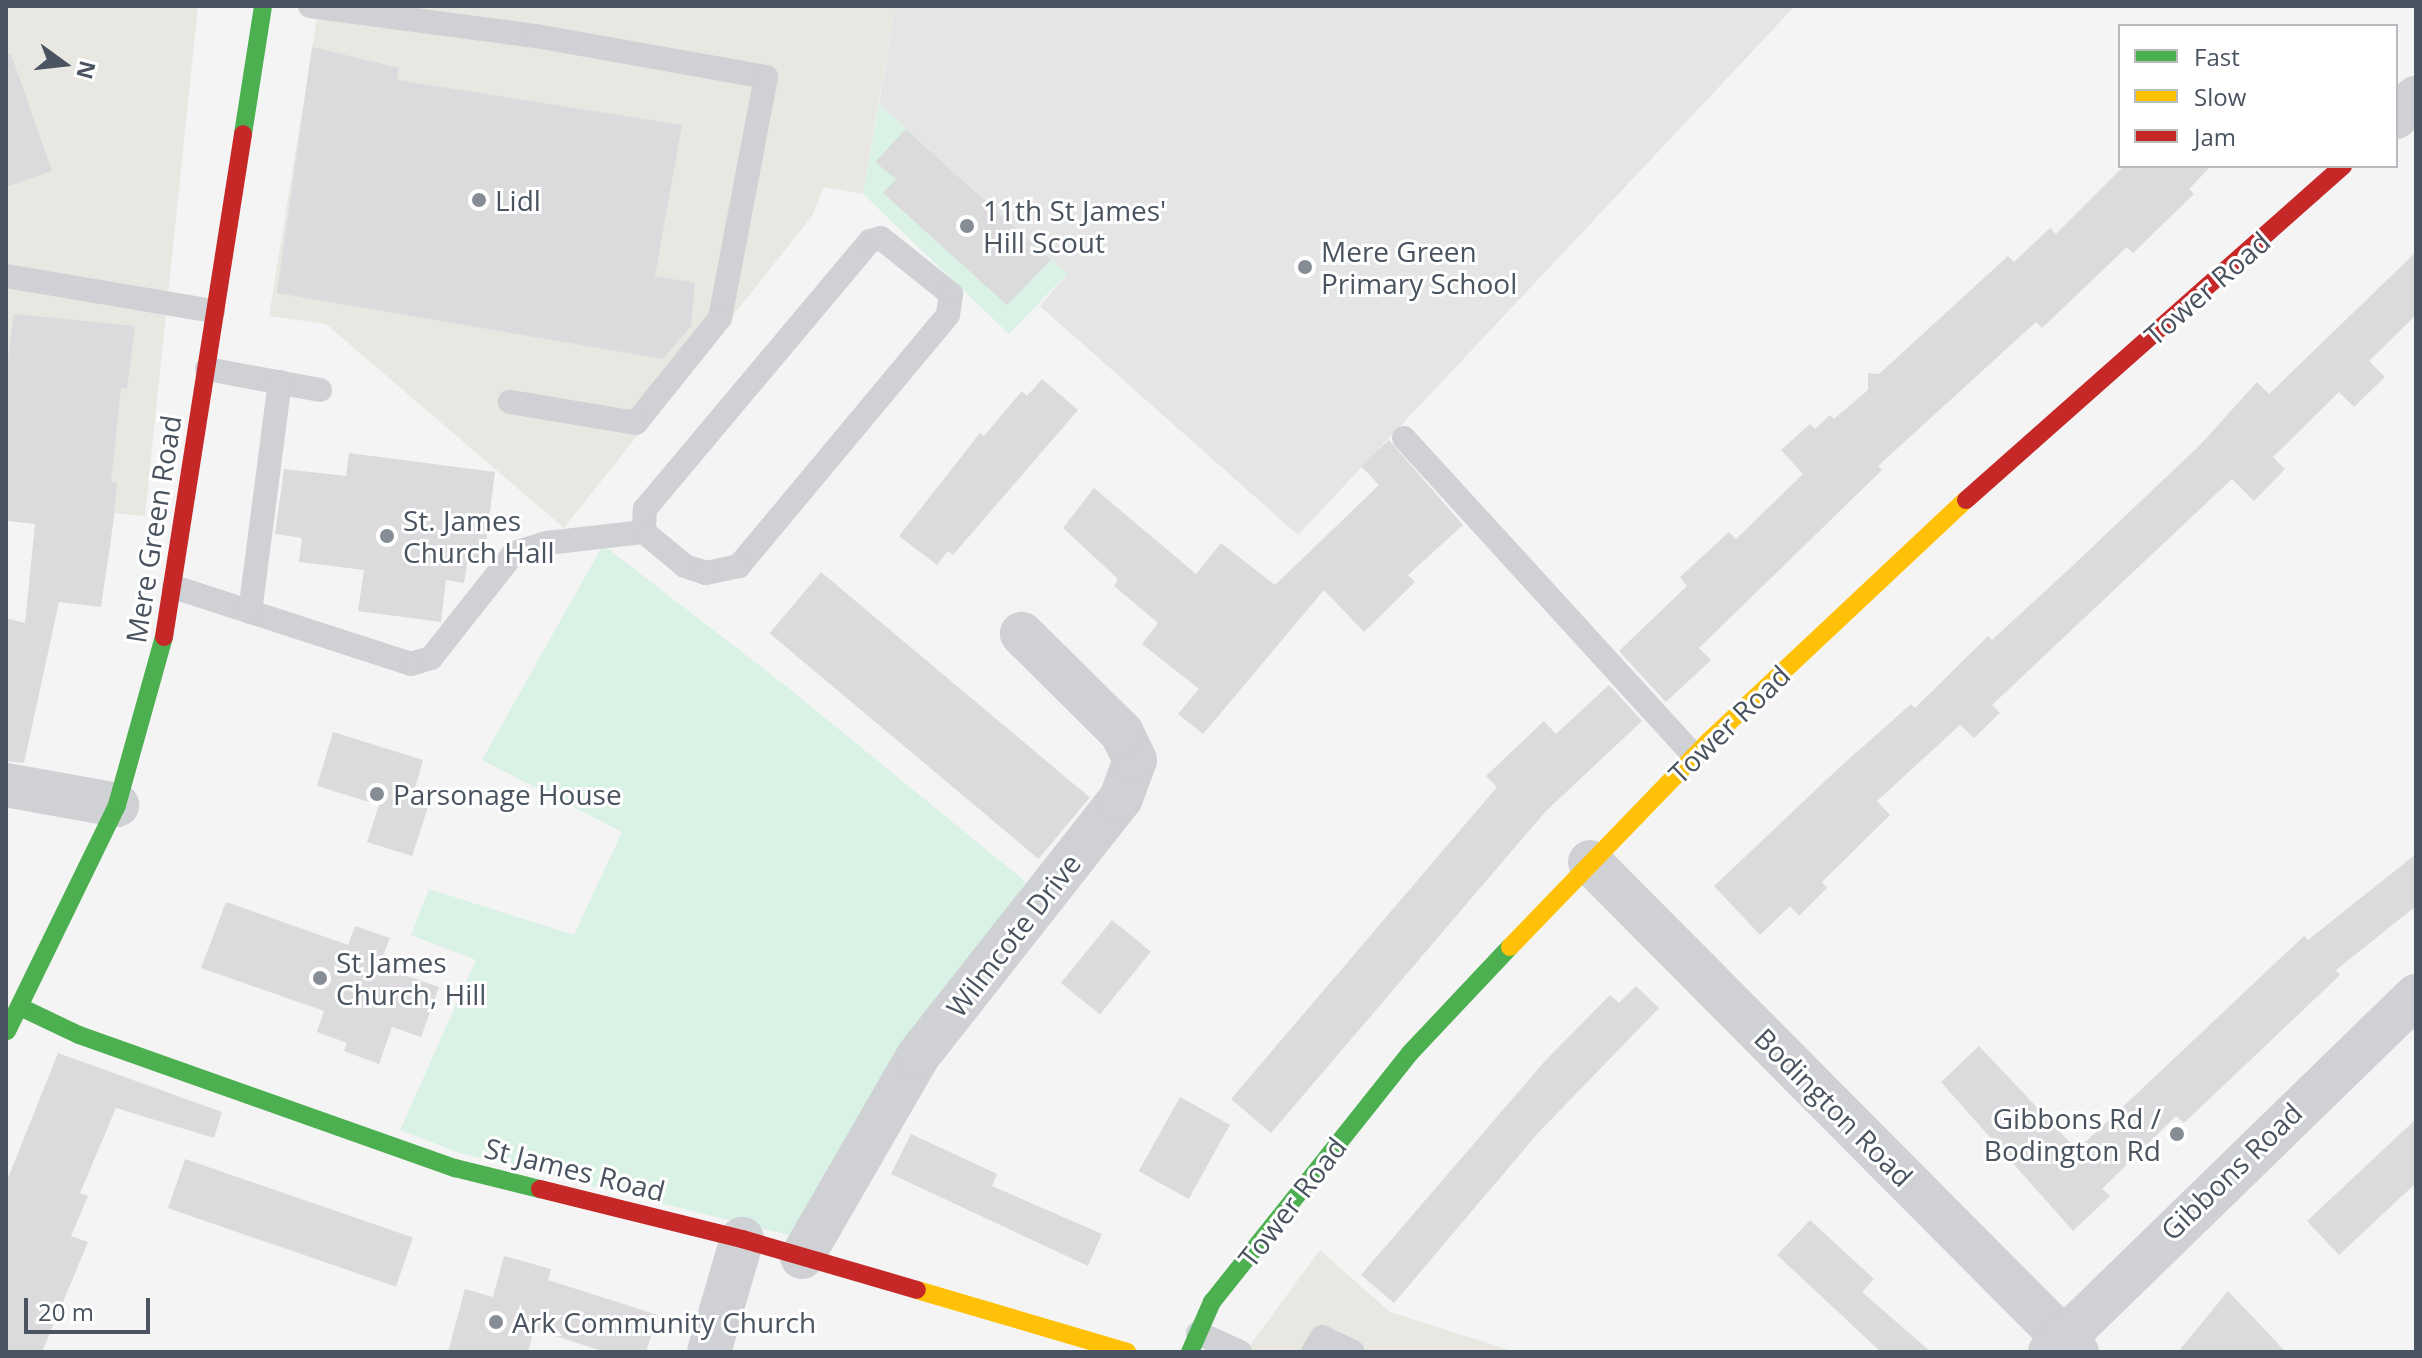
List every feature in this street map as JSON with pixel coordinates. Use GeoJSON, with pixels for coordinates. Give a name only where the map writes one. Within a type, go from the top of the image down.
{"type":"FeatureCollection","features":[{"type":"Feature","properties":{"kind":"street","name":"Mere Green Road"},"geometry":{"type":"LineString","coordinates":[[6,1033],[117,805],[160,664],[263,6]]}},
{"type":"Feature","properties":{"kind":"street"},"geometry":{"type":"LineString","coordinates":[[2398,115],[2416,98]]}},
{"type":"Feature","properties":{"kind":"street","name":"Tower Road"},"geometry":{"type":"LineString","coordinates":[[1194,1342],[1212,1302],[1410,1053],[1590,862],[1694,756],[2022,447],[2232,269],[2341,168]]}},
{"type":"Feature","properties":{"kind":"street","name":"Wilmcote Drive"},"geometry":{"type":"LineString","coordinates":[[802,1257],[918,1056],[1121,798],[1135,760],[1122,733],[1022,634]]}},
{"type":"Feature","properties":{"kind":"street"},"geometry":{"type":"LineString","coordinates":[[6,785],[117,805]]}},
{"type":"Feature","properties":{"kind":"street","name":"Bodington Road"},"geometry":{"type":"LineString","coordinates":[[1590,862],[2064,1348]]}},
{"type":"Feature","properties":{"kind":"street","name":"Gibbons Road"},"geometry":{"type":"LineString","coordinates":[[2064,1348],[2416,996]]}},
{"type":"Feature","properties":{"kind":"street","name":"St James Road"},"geometry":{"type":"LineString","coordinates":[[20,1007],[79,1035],[455,1168],[742,1239],[1127,1352]]}},
{"type":"Feature","properties":{"kind":"street"},"geometry":{"type":"LineString","coordinates":[[709,1352],[742,1239]]}},
{"type":"Feature","properties":{"kind":"lane"},"geometry":{"type":"LineString","coordinates":[[310,6],[536,36],[766,77],[720,318],[636,423],[510,402]]}},
{"type":"Feature","properties":{"kind":"lane"},"geometry":{"type":"LineString","coordinates":[[174,587],[411,664],[431,658],[445,644],[489,579],[514,553],[547,543],[644,532],[685,566],[706,573],[739,566],[948,315],[951,294],[881,238],[870,241],[645,509],[644,532]]}},
{"type":"Feature","properties":{"kind":"lane"},"geometry":{"type":"LineString","coordinates":[[6,276],[213,311]]}},
{"type":"Feature","properties":{"kind":"lane"},"geometry":{"type":"LineString","coordinates":[[207,369],[320,390]]}},
{"type":"Feature","properties":{"kind":"lane"},"geometry":{"type":"LineString","coordinates":[[250,612],[280,382]]}},
{"type":"Feature","properties":{"kind":"lane"},"geometry":{"type":"LineString","coordinates":[[1404,438],[1694,756]]}},
{"type":"Feature","properties":{"kind":"lane"},"geometry":{"type":"LineString","coordinates":[[1313,1352],[1322,1337],[1353,1352]]}},
{"type":"Feature","properties":{"kind":"lane"},"geometry":{"type":"LineString","coordinates":[[1194,1342],[1240,1352]]}},
{"type":"Feature","properties":{"kind":"shaded area"},"geometry":{"type":"Polygon","coordinates":[[[6,6],[198,6],[145,516],[6,504],[6,6]]]}},
{"type":"Feature","properties":{"kind":"shaded area"},"geometry":{"type":"Polygon","coordinates":[[[319,6],[895,6],[863,194],[824,187],[812,216],[564,528],[326,324],[269,316],[319,6]]]}},
{"type":"Feature","properties":{"kind":"shaded area","name":"Mere Green Primary School"},"geometry":{"type":"Polygon","coordinates":[[[895,6],[1795,6],[1298,535],[1040,306],[1067,274],[879,104],[895,6]]]}},
{"type":"Feature","properties":{"kind":"shaded area"},"geometry":{"type":"Polygon","coordinates":[[[1320,1250],[1390,1312],[1516,1352],[1245,1352],[1320,1250]]]}},
{"type":"Feature","properties":{"kind":"green space","name":"11th St James' Hill Scout"},"geometry":{"type":"Polygon","coordinates":[[[879,104],[1067,274],[1009,334],[863,194],[879,104]]]}},
{"type":"Feature","properties":{"kind":"green space"},"geometry":{"type":"Polygon","coordinates":[[[603,545],[786,686],[1026,882],[792,1236],[460,1153],[400,1130],[476,960],[411,935],[429,889],[574,935],[622,832],[482,760],[603,545]]]}},
{"type":"Feature","properties":{"kind":"building","name":"Lidl"},"geometry":{"type":"Polygon","coordinates":[[[312,47],[399,68],[397,80],[682,125],[655,276],[695,283],[691,326],[663,359],[277,293],[312,47]]]}},
{"type":"Feature","properties":{"kind":"building"},"geometry":{"type":"Polygon","coordinates":[[[11,54],[52,171],[6,187],[6,55],[11,54]]]}},
{"type":"Feature","properties":{"kind":"building","name":"11th St James' Hill Scout"},"geometry":{"type":"Polygon","coordinates":[[[906,129],[1051,260],[1007,305],[883,193],[896,179],[875,162],[906,129]]]}},
{"type":"Feature","properties":{"kind":"building"},"geometry":{"type":"Polygon","coordinates":[[[2122,168],[2209,168],[2189,189],[2194,194],[2133,253],[2127,247],[2042,328],[2036,322],[1878,466],[1882,470],[1699,648],[1711,660],[1666,702],[1619,651],[1687,586],[1680,577],[1729,532],[1736,539],[1803,474],[1781,450],[1810,424],[1815,429],[1830,415],[1834,419],[1868,390],[1868,373],[1879,374],[2008,256],[2014,262],[2050,228],[2056,234],[2122,168]]]}},
{"type":"Feature","properties":{"kind":"building"},"geometry":{"type":"Polygon","coordinates":[[[2416,252],[2416,315],[2369,361],[2385,377],[2354,407],[2339,392],[2273,457],[2285,469],[2254,501],[2232,479],[1992,705],[2000,713],[1974,738],[1960,725],[1877,801],[1890,815],[1822,882],[1827,888],[1799,916],[1790,906],[1760,935],[1714,886],[1841,766],[1911,704],[1915,708],[1988,636],[1992,640],[2068,570],[2199,446],[2257,382],[2269,394],[2416,252]]]}},
{"type":"Feature","properties":{"kind":"building"},"geometry":{"type":"Polygon","coordinates":[[[14,314],[135,326],[127,389],[121,388],[111,482],[117,483],[101,607],[59,602],[24,763],[6,761],[6,618],[25,623],[35,524],[7,521],[6,374],[14,314]]]}},
{"type":"Feature","properties":{"kind":"building"},"geometry":{"type":"Polygon","coordinates":[[[1042,379],[1078,410],[953,555],[948,551],[937,565],[899,536],[980,433],[984,436],[1022,391],[1027,396],[1042,379]]]}},
{"type":"Feature","properties":{"kind":"building"},"geometry":{"type":"Polygon","coordinates":[[[1389,440],[1463,525],[1408,575],[1415,582],[1364,632],[1324,590],[1203,734],[1178,714],[1199,689],[1142,644],[1158,623],[1114,586],[1118,579],[1063,528],[1094,488],[1196,574],[1221,543],[1275,585],[1379,485],[1361,466],[1389,440]]]}},
{"type":"Feature","properties":{"kind":"building","name":"St. James Church Hall"},"geometry":{"type":"Polygon","coordinates":[[[349,453],[495,472],[484,559],[468,557],[464,583],[446,580],[441,622],[358,611],[364,570],[299,562],[302,538],[275,534],[284,469],[346,476],[349,453]]]}},
{"type":"Feature","properties":{"kind":"building"},"geometry":{"type":"Polygon","coordinates":[[[821,572],[1090,798],[1038,859],[770,633],[821,572]]]}},
{"type":"Feature","properties":{"kind":"building"},"geometry":{"type":"Polygon","coordinates":[[[1609,685],[1642,721],[1545,812],[1271,1133],[1231,1099],[1497,787],[1486,776],[1544,721],[1556,734],[1609,685]]]}},
{"type":"Feature","properties":{"kind":"building","name":"Parsonage House"},"geometry":{"type":"Polygon","coordinates":[[[333,732],[423,760],[411,802],[428,807],[412,856],[367,842],[379,805],[317,786],[333,732]]]}},
{"type":"Feature","properties":{"kind":"building"},"geometry":{"type":"Polygon","coordinates":[[[2416,854],[2416,906],[2336,970],[2340,975],[2184,1123],[2176,1116],[2102,1189],[2110,1196],[2073,1231],[1941,1082],[1979,1046],[2077,1150],[2304,936],[2308,940],[2416,854]]]}},
{"type":"Feature","properties":{"kind":"building","name":"St James Church, Hill"},"geometry":{"type":"Polygon","coordinates":[[[226,902],[348,945],[355,926],[390,938],[379,966],[439,987],[421,1037],[392,1027],[379,1064],[344,1051],[347,1043],[317,1032],[324,1011],[201,968],[226,902]]]}},
{"type":"Feature","properties":{"kind":"building"},"geometry":{"type":"Polygon","coordinates":[[[1112,920],[1151,951],[1100,1014],[1061,983],[1112,920]]]}},
{"type":"Feature","properties":{"kind":"building"},"geometry":{"type":"Polygon","coordinates":[[[1636,986],[1659,1008],[1538,1133],[1394,1303],[1361,1275],[1545,1061],[1610,995],[1619,1003],[1636,986]]]}},
{"type":"Feature","properties":{"kind":"building"},"geometry":{"type":"Polygon","coordinates":[[[58,1053],[222,1112],[214,1138],[116,1108],[80,1193],[88,1196],[71,1236],[88,1242],[42,1352],[6,1352],[6,1183],[58,1053]]]}},
{"type":"Feature","properties":{"kind":"building"},"geometry":{"type":"Polygon","coordinates":[[[1180,1097],[1230,1125],[1189,1199],[1139,1171],[1180,1097]]]}},
{"type":"Feature","properties":{"kind":"building"},"geometry":{"type":"Polygon","coordinates":[[[2416,1119],[2416,1183],[2339,1255],[2307,1221],[2416,1119]]]}},
{"type":"Feature","properties":{"kind":"building"},"geometry":{"type":"Polygon","coordinates":[[[911,1134],[997,1174],[992,1186],[1102,1234],[1088,1266],[891,1174],[911,1134]]]}},
{"type":"Feature","properties":{"kind":"building"},"geometry":{"type":"Polygon","coordinates":[[[185,1159],[413,1237],[396,1287],[168,1208],[185,1159]]]}},
{"type":"Feature","properties":{"kind":"building"},"geometry":{"type":"Polygon","coordinates":[[[1810,1220],[1874,1279],[1862,1292],[1931,1352],[1881,1352],[1777,1255],[1810,1220]]]}},
{"type":"Feature","properties":{"kind":"building"},"geometry":{"type":"Polygon","coordinates":[[[504,1256],[551,1269],[548,1280],[658,1315],[646,1352],[605,1352],[534,1329],[528,1352],[448,1352],[465,1289],[493,1297],[504,1256]]]}},
{"type":"Feature","properties":{"kind":"building"},"geometry":{"type":"Polygon","coordinates":[[[2228,1291],[2286,1352],[2178,1352],[2228,1291]]]}},
{"type":"Feature","properties":{"kind":"traffic: fast"},"geometry":{"type":"LineString","coordinates":[[243,134],[263,6]]}},
{"type":"Feature","properties":{"kind":"traffic: fast"},"geometry":{"type":"LineString","coordinates":[[7,1031],[117,805],[164,637]]}},
{"type":"Feature","properties":{"kind":"traffic: fast"},"geometry":{"type":"LineString","coordinates":[[1190,1352],[1212,1302],[1410,1053],[1510,947]]}},
{"type":"Feature","properties":{"kind":"traffic: fast"},"geometry":{"type":"LineString","coordinates":[[20,1007],[79,1035],[455,1168],[540,1189]]}},
{"type":"Feature","properties":{"kind":"traffic: slow"},"geometry":{"type":"LineString","coordinates":[[1510,947],[1710,740],[1966,500]]}},
{"type":"Feature","properties":{"kind":"traffic: slow"},"geometry":{"type":"LineString","coordinates":[[917,1290],[1127,1352]]}},
{"type":"Feature","properties":{"kind":"traffic: jam"},"geometry":{"type":"LineString","coordinates":[[164,637],[243,134]]}},
{"type":"Feature","properties":{"kind":"traffic: jam"},"geometry":{"type":"LineString","coordinates":[[1966,500],[2341,168]]}},
{"type":"Feature","properties":{"kind":"traffic: jam"},"geometry":{"type":"LineString","coordinates":[[540,1189],[742,1239],[917,1290]]}},
{"type":"Feature","properties":{"kind":"place","name":"Lidl"},"geometry":{"type":"Point","coordinates":[479,200]}},
{"type":"Feature","properties":{"kind":"place","name":"11th St James' Hill Scout"},"geometry":{"type":"Point","coordinates":[967,226]}},
{"type":"Feature","properties":{"kind":"place","name":"Mere Green Primary School"},"geometry":{"type":"Point","coordinates":[1305,267]}},
{"type":"Feature","properties":{"kind":"place","name":"St. James Church Hall"},"geometry":{"type":"Point","coordinates":[387,536]}},
{"type":"Feature","properties":{"kind":"place","name":"Parsonage House"},"geometry":{"type":"Point","coordinates":[377,794]}},
{"type":"Feature","properties":{"kind":"place","name":"St James Church, Hill"},"geometry":{"type":"Point","coordinates":[320,978]}},
{"type":"Feature","properties":{"kind":"place","name":"Gibbons Rd / Bodington Rd"},"geometry":{"type":"Point","coordinates":[2177,1134]}},
{"type":"Feature","properties":{"kind":"place","name":"Ark Community Church"},"geometry":{"type":"Point","coordinates":[496,1322]}}]}
